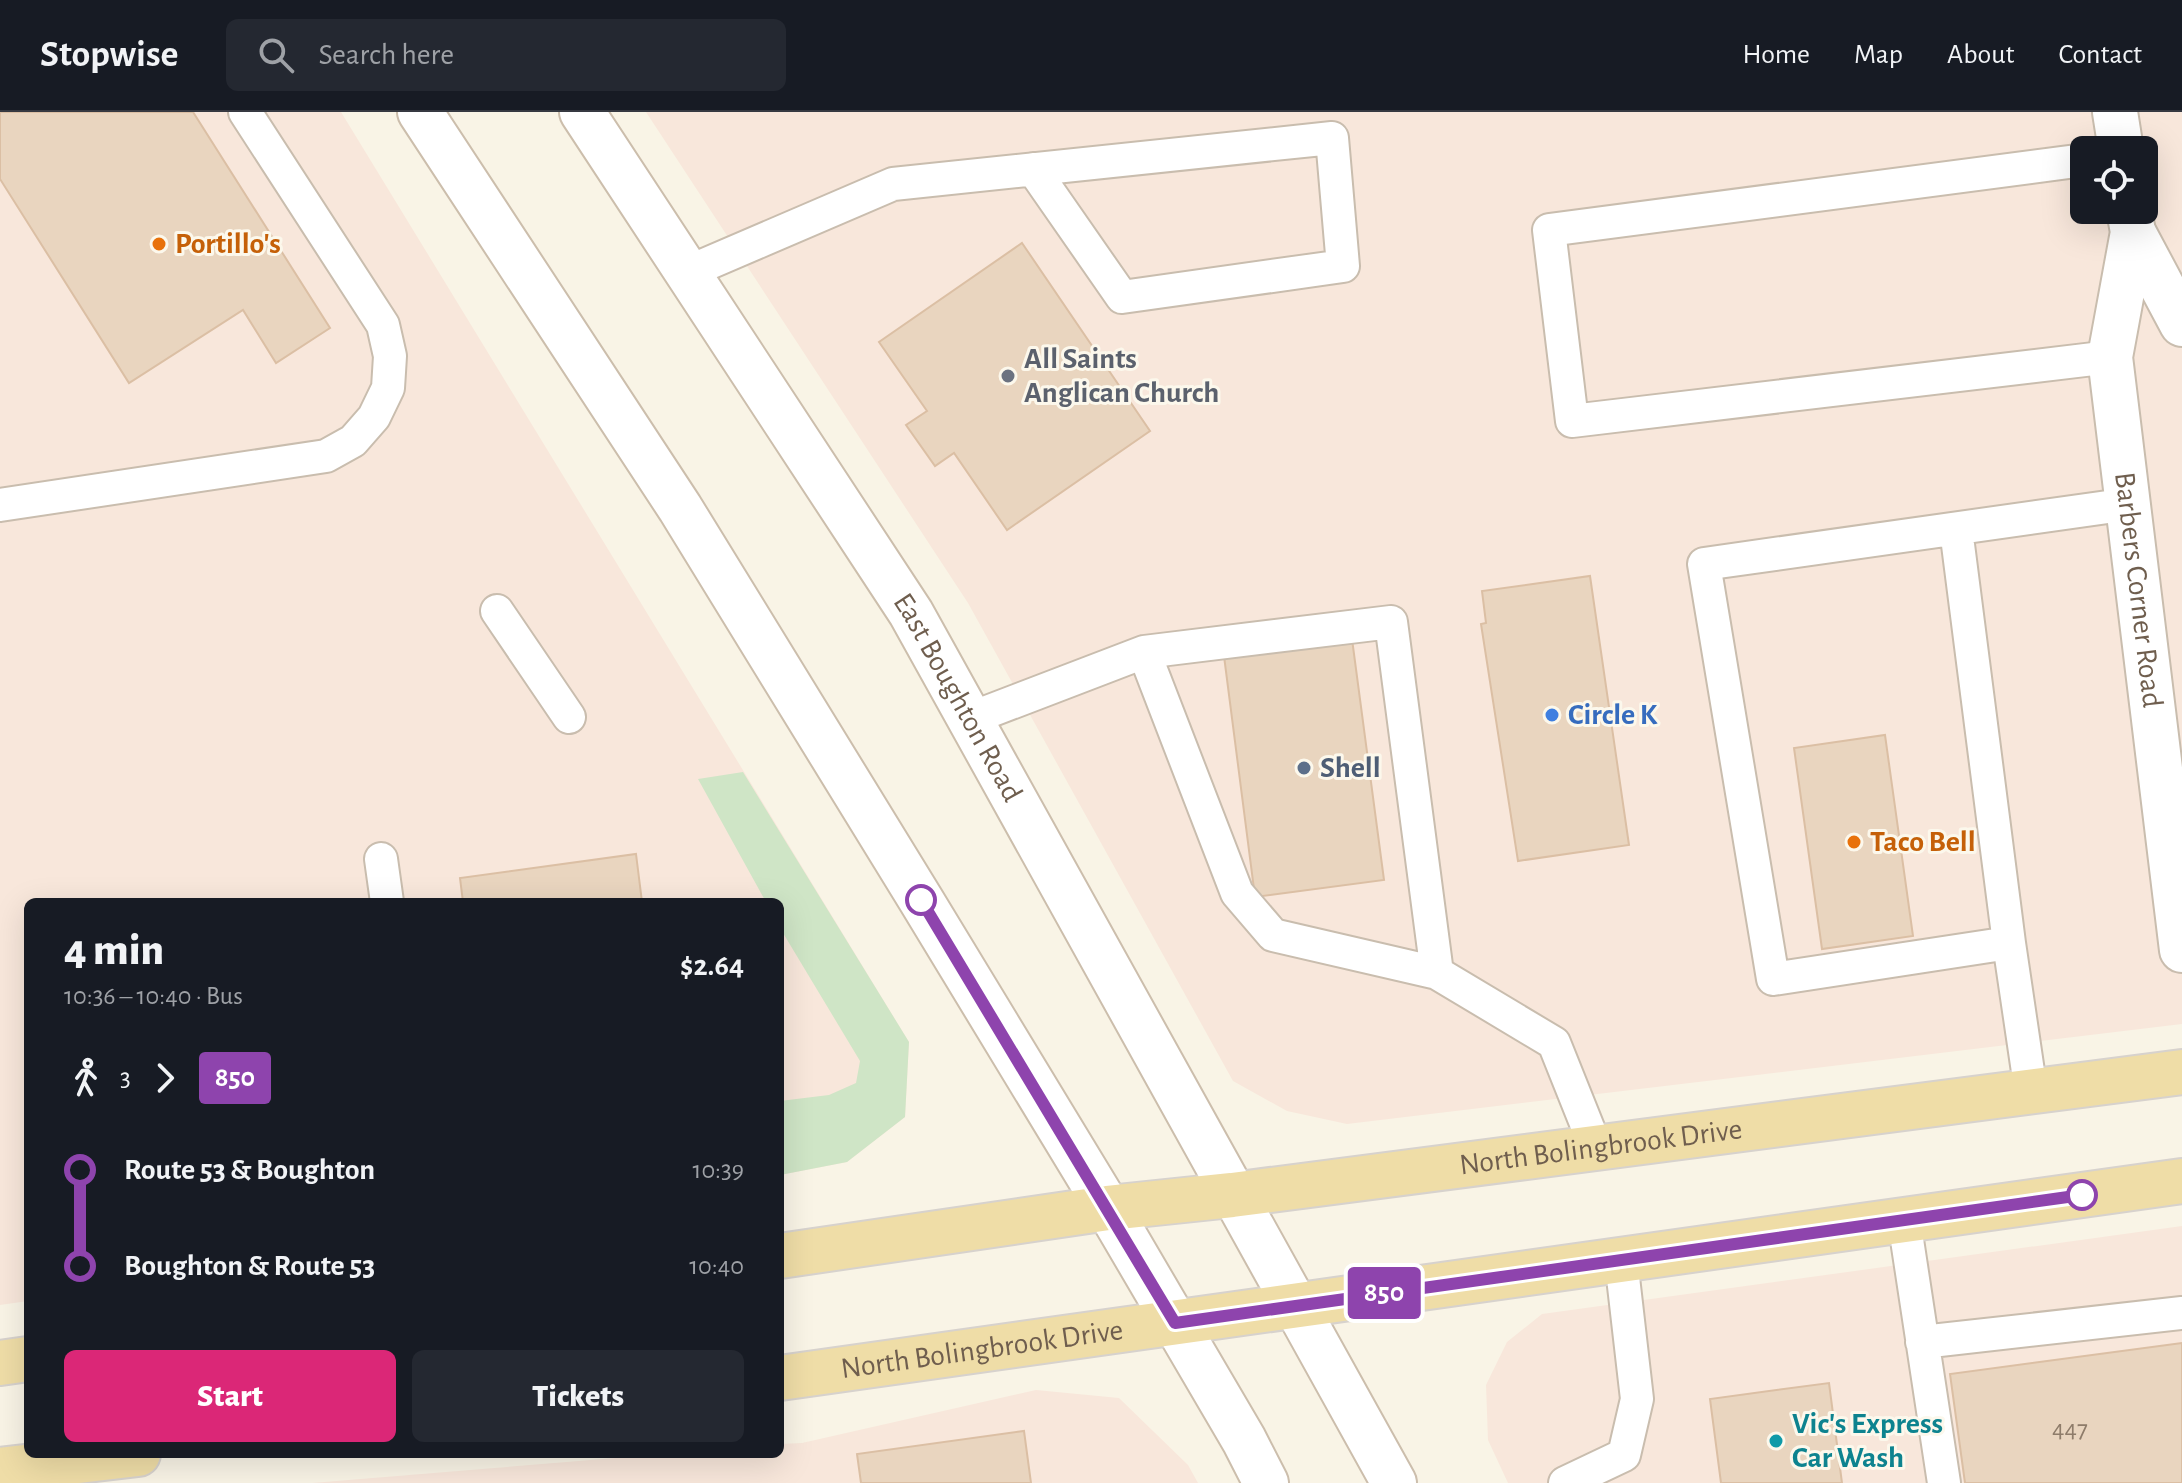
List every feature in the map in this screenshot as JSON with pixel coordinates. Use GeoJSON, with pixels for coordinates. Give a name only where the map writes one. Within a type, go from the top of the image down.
{"type":"FeatureCollection","features":[{"type":"Feature","properties":{"kind":"main road"},"geometry":{"type":"LineString","coordinates":[[420,112],[680,508],[1108,1208],[1266,1483]]}},
{"type":"Feature","properties":{"kind":"main road","name":"East Boughton Road"},"geometry":{"type":"LineString","coordinates":[[582,112],[911,613],[1394,1483]]}},
{"type":"Feature","properties":{"kind":"main road"},"geometry":{"type":"LineString","coordinates":[[2115,112],[2119,136]]}},
{"type":"Feature","properties":{"kind":"main road","name":"Barbers Corner Road"},"geometry":{"type":"LineString","coordinates":[[2131,224],[2110,357],[2182,950]]}},
{"type":"Feature","properties":{"kind":"main road","name":"Barbers Corner Road"},"geometry":{"type":"LineString","coordinates":[[2132,224],[2182,324]]}},
{"type":"Feature","properties":{"kind":"main road","name":"North Bolingbrook Drive"},"geometry":{"type":"LineString","coordinates":[[784,1255],[1108,1208],[1232,1195],[2182,1072]]}},
{"type":"Feature","properties":{"kind":"main road","name":"North Bolingbrook Drive"},"geometry":{"type":"LineString","coordinates":[[784,1377],[2182,1181]]}},
{"type":"Feature","properties":{"kind":"main road"},"geometry":{"type":"LineString","coordinates":[[0,1363],[24,1360]]}},
{"type":"Feature","properties":{"kind":"main road"},"geometry":{"type":"LineString","coordinates":[[0,1470],[104,1458]]}},
{"type":"Feature","properties":{"kind":"lane"},"geometry":{"type":"LineString","coordinates":[[0,505],[326,456],[353,441],[374,417],[388,388],[390,356],[383,325],[245,112]]}},
{"type":"Feature","properties":{"kind":"lane"},"geometry":{"type":"LineString","coordinates":[[688,272],[893,184],[1033,169],[1332,138],[1343,266],[1122,297],[1033,169]]}},
{"type":"Feature","properties":{"kind":"lane"},"geometry":{"type":"LineString","coordinates":[[2070,162],[1549,230],[1572,421],[2110,357]]}},
{"type":"Feature","properties":{"kind":"lane"},"geometry":{"type":"LineString","coordinates":[[2009,943],[1773,979],[1704,564],[2129,504]]}},
{"type":"Feature","properties":{"kind":"lane"},"geometry":{"type":"LineString","coordinates":[[1956,529],[2031,1092]]}},
{"type":"Feature","properties":{"kind":"lane"},"geometry":{"type":"LineString","coordinates":[[497,611],[569,717]]}},
{"type":"Feature","properties":{"kind":"lane"},"geometry":{"type":"LineString","coordinates":[[969,719],[1144,652],[1391,622],[1437,973]]}},
{"type":"Feature","properties":{"kind":"lane"},"geometry":{"type":"LineString","coordinates":[[1144,652],[1237,893],[1273,935],[1437,973],[1554,1043],[1596,1148]]}},
{"type":"Feature","properties":{"kind":"lane"},"geometry":{"type":"LineString","coordinates":[[381,859],[386,898]]}},
{"type":"Feature","properties":{"kind":"lane"},"geometry":{"type":"LineString","coordinates":[[1904,1220],[1944,1483]]}},
{"type":"Feature","properties":{"kind":"lane"},"geometry":{"type":"LineString","coordinates":[[1565,1483],[1624,1455],[1637,1399],[1621,1260]]}},
{"type":"Feature","properties":{"kind":"lane"},"geometry":{"type":"LineString","coordinates":[[1922,1342],[2182,1313]]}},
{"type":"Feature","properties":{"kind":"shaded area"},"geometry":{"type":"Polygon","coordinates":[[[0,112],[341,112],[909,1042],[905,1117],[847,1162],[784,1174],[784,898],[24,898],[24,1302],[0,1305],[0,112]]]}},
{"type":"Feature","properties":{"kind":"shaded area"},"geometry":{"type":"Polygon","coordinates":[[[646,112],[2182,112],[2182,1024],[1347,1124],[1287,1111],[1233,1081],[968,603],[646,112]]]}},
{"type":"Feature","properties":{"kind":"shaded area"},"geometry":{"type":"Polygon","coordinates":[[[2182,1226],[2182,1483],[1508,1483],[1488,1440],[1486,1385],[1507,1342],[1542,1314],[2182,1226]]]}},
{"type":"Feature","properties":{"kind":"shaded area"},"geometry":{"type":"Polygon","coordinates":[[[1036,1390],[1119,1398],[1188,1465],[1198,1483],[312,1483],[615,1458],[784,1458],[784,1444],[802,1443],[1036,1390]]]}},
{"type":"Feature","properties":{"kind":"green space"},"geometry":{"type":"Polygon","coordinates":[[[743,772],[909,1042],[905,1117],[847,1162],[784,1174],[784,1101],[829,1095],[856,1083],[860,1061],[784,935],[784,898],[764,898],[698,779],[743,772]]]}},
{"type":"Feature","properties":{"kind":"building","name":"Portillo's"},"geometry":{"type":"Polygon","coordinates":[[[0,112],[193,112],[330,328],[276,363],[243,310],[129,383],[0,179],[0,112]]]}},
{"type":"Feature","properties":{"kind":"building","name":"All Saints Anglican Church"},"geometry":{"type":"Polygon","coordinates":[[[1022,243],[1150,431],[1007,530],[954,453],[935,466],[906,425],[927,411],[879,342],[1022,243]]]}},
{"type":"Feature","properties":{"kind":"building","name":"Circle K"},"geometry":{"type":"Polygon","coordinates":[[[1590,576],[1629,845],[1518,861],[1481,624],[1486,623],[1482,591],[1590,576]]]}},
{"type":"Feature","properties":{"kind":"building","name":"Shell"},"geometry":{"type":"Polygon","coordinates":[[[1352,639],[1384,880],[1255,897],[1224,656],[1352,639]]]}},
{"type":"Feature","properties":{"kind":"building","name":"Taco Bell"},"geometry":{"type":"Polygon","coordinates":[[[1885,735],[1913,936],[1822,949],[1794,748],[1885,735]]]}},
{"type":"Feature","properties":{"kind":"building"},"geometry":{"type":"Polygon","coordinates":[[[636,854],[642,898],[462,898],[460,878],[636,854]]]}},
{"type":"Feature","properties":{"kind":"building"},"geometry":{"type":"Polygon","coordinates":[[[2182,1343],[2182,1483],[1965,1483],[1950,1374],[2182,1343]]]}},
{"type":"Feature","properties":{"kind":"building","name":"Vic's Express Car Wash"},"geometry":{"type":"Polygon","coordinates":[[[1829,1383],[1842,1483],[1721,1483],[1710,1399],[1829,1383]]]}},
{"type":"Feature","properties":{"kind":"building"},"geometry":{"type":"Polygon","coordinates":[[[1024,1431],[1031,1483],[861,1483],[857,1454],[1024,1431]]]}},
{"type":"Feature","properties":{"kind":"bus line","name":"850"},"geometry":{"type":"LineString","coordinates":[[921,900],[1175,1323],[2082,1195]]}},
{"type":"Feature","properties":{"kind":"place","name":"Portillo's"},"geometry":{"type":"Point","coordinates":[159,244]}},
{"type":"Feature","properties":{"kind":"place","name":"All Saints Anglican Church"},"geometry":{"type":"Point","coordinates":[1008,376]}},
{"type":"Feature","properties":{"kind":"place","name":"Circle K"},"geometry":{"type":"Point","coordinates":[1552,715]}},
{"type":"Feature","properties":{"kind":"place","name":"Shell"},"geometry":{"type":"Point","coordinates":[1304,768]}},
{"type":"Feature","properties":{"kind":"place","name":"Taco Bell"},"geometry":{"type":"Point","coordinates":[1854,842]}},
{"type":"Feature","properties":{"kind":"place","name":"Vic's Express Car Wash"},"geometry":{"type":"Point","coordinates":[1776,1441]}}]}
